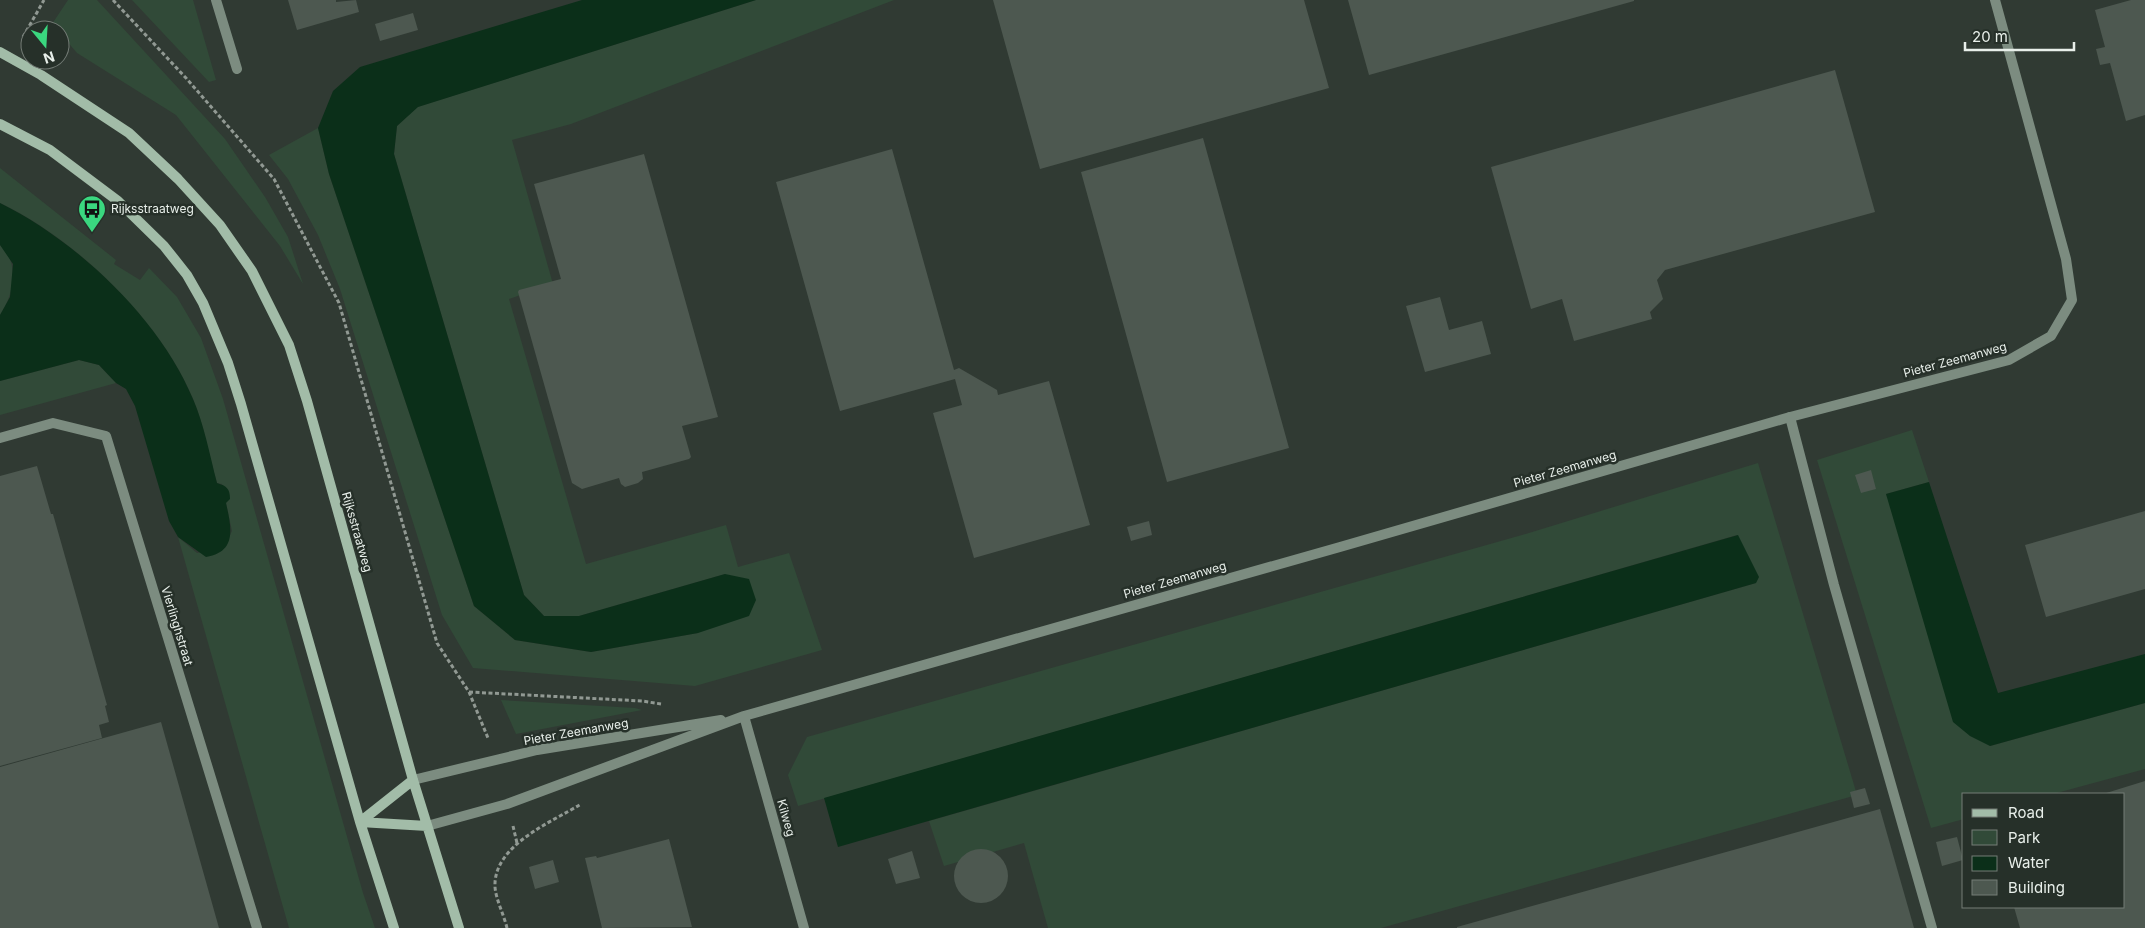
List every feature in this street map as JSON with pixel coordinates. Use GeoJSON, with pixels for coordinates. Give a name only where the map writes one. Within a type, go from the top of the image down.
{"type":"FeatureCollection","features":[{"type":"Feature","properties":{"kind":"main road","name":"Rijksstraatweg"},"geometry":{"type":"LineString","coordinates":[[0,52],[129,133],[178,179],[220,225],[252,271],[289,345],[298,373],[413,780],[459,928]]}},
{"type":"Feature","properties":{"kind":"main road"},"geometry":{"type":"LineString","coordinates":[[0,124],[50,150],[118,201],[164,246],[187,275],[203,303],[228,363],[241,404],[360,822],[394,928]]}},
{"type":"Feature","properties":{"kind":"main road"},"geometry":{"type":"LineString","coordinates":[[360,822],[413,780]]}},
{"type":"Feature","properties":{"kind":"main road"},"geometry":{"type":"LineString","coordinates":[[360,822],[427,826]]}},
{"type":"Feature","properties":{"kind":"street"},"geometry":{"type":"LineString","coordinates":[[216,0],[237,69]]}},
{"type":"Feature","properties":{"kind":"street","name":"Pieter Zeemanweg"},"geometry":{"type":"LineString","coordinates":[[427,826],[507,804],[744,716],[1790,417],[2009,360],[2051,336],[2072,300],[2066,259],[1995,0]]}},
{"type":"Feature","properties":{"kind":"street"},"geometry":{"type":"LineString","coordinates":[[1790,417],[1834,585],[1932,928]]}},
{"type":"Feature","properties":{"kind":"street","name":"Vierlinghstraat"},"geometry":{"type":"LineString","coordinates":[[0,438],[53,423],[106,436],[257,928]]}},
{"type":"Feature","properties":{"kind":"street","name":"Pieter Zeemanweg"},"geometry":{"type":"LineString","coordinates":[[413,780],[536,750],[744,716]]}},
{"type":"Feature","properties":{"kind":"street","name":"Kilweg"},"geometry":{"type":"LineString","coordinates":[[744,716],[804,928]]}},
{"type":"Feature","properties":{"kind":"path","name":"Pieter Zeemanweg"},"geometry":{"type":"LineString","coordinates":[[113,0],[186,78],[274,179],[339,303],[437,643],[470,692],[642,701],[670,705]]}},
{"type":"Feature","properties":{"kind":"path"},"geometry":{"type":"LineString","coordinates":[[507,928],[496,886],[500,865],[517,842]]}},
{"type":"Feature","properties":{"kind":"green space"},"geometry":{"type":"Polygon","coordinates":[[[68,0],[97,0],[225,139],[265,197],[288,237],[303,284],[280,246],[176,115],[77,53],[70,45],[70,20],[55,20],[68,0]]]}},
{"type":"Feature","properties":{"kind":"green space"},"geometry":{"type":"Polygon","coordinates":[[[132,0],[193,0],[216,80],[209,82],[132,0]]]}},
{"type":"Feature","properties":{"kind":"green space"},"geometry":{"type":"Polygon","coordinates":[[[756,0],[894,0],[571,124],[512,140],[553,284],[509,299],[586,564],[726,525],[738,567],[789,553],[822,650],[695,686],[473,668],[442,615],[340,289],[318,235],[288,179],[269,155],[318,128],[329,174],[474,606],[515,640],[591,652],[698,633],[725,574],[579,616],[544,616],[524,595],[394,154],[397,126],[417,107],[756,0]]]}},
{"type":"Feature","properties":{"kind":"green space"},"geometry":{"type":"Polygon","coordinates":[[[0,168],[116,260],[114,264],[140,280],[149,268],[177,297],[201,338],[223,399],[363,893],[375,928],[289,928],[178,537],[197,553],[224,548],[232,531],[222,484],[217,483],[197,409],[179,370],[160,341],[138,312],[113,285],[58,238],[0,203],[0,168]]]}},
{"type":"Feature","properties":{"kind":"green space"},"geometry":{"type":"Polygon","coordinates":[[[0,245],[10,260],[13,279],[9,298],[0,315],[0,245]]]}},
{"type":"Feature","properties":{"kind":"green space"},"geometry":{"type":"Polygon","coordinates":[[[79,360],[99,365],[116,383],[0,415],[0,381],[79,360]]]}},
{"type":"Feature","properties":{"kind":"green space"},"geometry":{"type":"Polygon","coordinates":[[[1912,430],[1929,482],[1886,494],[1990,746],[2145,703],[2145,769],[2057,793],[1962,793],[1962,820],[1931,828],[1817,460],[1912,430]]]}},
{"type":"Feature","properties":{"kind":"green space"},"geometry":{"type":"Polygon","coordinates":[[[1758,463],[1857,795],[1381,928],[1048,928],[1024,843],[944,866],[929,821],[1756,583],[1737,535],[798,806],[788,775],[807,737],[1522,535],[1758,463]]]}},
{"type":"Feature","properties":{"kind":"green space"},"geometry":{"type":"Polygon","coordinates":[[[501,700],[635,708],[642,710],[516,734],[501,700]]]}},
{"type":"Feature","properties":{"kind":"water"},"geometry":{"type":"Polygon","coordinates":[[[582,0],[756,0],[418,107],[397,126],[394,154],[524,595],[544,616],[579,616],[725,574],[749,579],[756,600],[749,616],[698,633],[591,652],[515,640],[474,606],[329,174],[318,128],[333,91],[360,67],[582,0]]]}},
{"type":"Feature","properties":{"kind":"water"},"geometry":{"type":"Polygon","coordinates":[[[0,203],[58,238],[86,260],[113,285],[160,340],[178,369],[193,399],[217,483],[229,490],[230,499],[226,503],[230,537],[228,544],[223,550],[206,557],[178,537],[169,521],[135,406],[126,389],[116,383],[99,365],[79,360],[0,381],[0,315],[10,297],[13,264],[0,245],[0,203]]]}},
{"type":"Feature","properties":{"kind":"water"},"geometry":{"type":"Polygon","coordinates":[[[1929,482],[1998,693],[2145,654],[2145,703],[1990,746],[1970,736],[1953,722],[1886,494],[1929,482]]]}},
{"type":"Feature","properties":{"kind":"water"},"geometry":{"type":"Polygon","coordinates":[[[1738,535],[1759,577],[1756,583],[838,847],[824,798],[1738,535]]]}},
{"type":"Feature","properties":{"kind":"building"},"geometry":{"type":"Polygon","coordinates":[[[288,0],[336,0],[336,2],[356,0],[359,12],[297,30],[288,0]]]}},
{"type":"Feature","properties":{"kind":"building"},"geometry":{"type":"Polygon","coordinates":[[[993,0],[1304,0],[1329,88],[1040,169],[993,0]]]}},
{"type":"Feature","properties":{"kind":"building"},"geometry":{"type":"Polygon","coordinates":[[[1348,0],[1634,0],[1634,1],[1369,75],[1348,0]]]}},
{"type":"Feature","properties":{"kind":"building"},"geometry":{"type":"Polygon","coordinates":[[[2131,0],[2145,0],[2145,115],[2126,121],[2110,63],[2100,65],[2096,49],[2105,47],[2095,10],[2131,0]]]}},
{"type":"Feature","properties":{"kind":"building"},"geometry":{"type":"Polygon","coordinates":[[[413,13],[418,30],[380,41],[375,24],[413,13]]]}},
{"type":"Feature","properties":{"kind":"building"},"geometry":{"type":"Polygon","coordinates":[[[1835,70],[1875,212],[1665,270],[1657,280],[1663,299],[1650,312],[1652,319],[1574,341],[1562,299],[1531,309],[1491,167],[1835,70]]]}},
{"type":"Feature","properties":{"kind":"building"},"geometry":{"type":"Polygon","coordinates":[[[1203,138],[1289,448],[1167,482],[1081,172],[1203,138]]]}},
{"type":"Feature","properties":{"kind":"building"},"geometry":{"type":"Polygon","coordinates":[[[892,149],[954,370],[959,368],[997,390],[998,395],[1049,381],[1090,525],[974,558],[933,413],[962,405],[955,379],[840,411],[776,182],[892,149]]]}},
{"type":"Feature","properties":{"kind":"building"},"geometry":{"type":"Polygon","coordinates":[[[644,154],[718,417],[682,426],[691,457],[689,459],[642,472],[643,479],[638,483],[625,487],[621,484],[619,478],[582,489],[572,483],[518,292],[519,290],[561,279],[534,184],[644,154]]]}},
{"type":"Feature","properties":{"kind":"building"},"geometry":{"type":"Polygon","coordinates":[[[1440,297],[1449,330],[1482,321],[1491,354],[1425,372],[1406,306],[1440,297]]]}},
{"type":"Feature","properties":{"kind":"building"},"geometry":{"type":"Polygon","coordinates":[[[37,466],[51,514],[53,514],[107,705],[105,706],[109,722],[99,725],[102,738],[0,766],[0,476],[37,466]]]}},
{"type":"Feature","properties":{"kind":"building"},"geometry":{"type":"Polygon","coordinates":[[[1871,470],[1876,489],[1861,493],[1855,475],[1871,470]]]}},
{"type":"Feature","properties":{"kind":"building"},"geometry":{"type":"Polygon","coordinates":[[[2145,511],[2145,589],[2046,617],[2025,545],[2145,511]]]}},
{"type":"Feature","properties":{"kind":"building"},"geometry":{"type":"Polygon","coordinates":[[[1149,521],[1152,535],[1131,541],[1127,527],[1149,521]]]}},
{"type":"Feature","properties":{"kind":"building"},"geometry":{"type":"Polygon","coordinates":[[[161,722],[219,928],[0,928],[0,767],[161,722]]]}},
{"type":"Feature","properties":{"kind":"building"},"geometry":{"type":"Polygon","coordinates":[[[2145,781],[2145,928],[2020,928],[2014,908],[2125,908],[2125,793],[2106,793],[2145,781]]]}},
{"type":"Feature","properties":{"kind":"building"},"geometry":{"type":"Polygon","coordinates":[[[1865,788],[1870,804],[1854,808],[1850,792],[1865,788]]]}},
{"type":"Feature","properties":{"kind":"building"},"geometry":{"type":"Polygon","coordinates":[[[1880,809],[1914,928],[1457,928],[1457,927],[1880,809]]]}},
{"type":"Feature","properties":{"kind":"building"},"geometry":{"type":"Polygon","coordinates":[[[1957,837],[1962,860],[1942,866],[1936,842],[1957,837]]]}},
{"type":"Feature","properties":{"kind":"building"},"geometry":{"type":"Polygon","coordinates":[[[669,839],[692,927],[602,928],[585,858],[596,856],[597,858],[669,839]]]}},
{"type":"Feature","properties":{"kind":"building"},"geometry":{"type":"Polygon","coordinates":[[[976,849],[986,849],[996,853],[1004,861],[1008,876],[1004,891],[996,899],[986,903],[976,903],[966,899],[958,891],[954,881],[954,871],[958,861],[966,853],[976,849]]]}},
{"type":"Feature","properties":{"kind":"building"},"geometry":{"type":"Polygon","coordinates":[[[912,851],[920,878],[896,884],[888,859],[912,851]]]}},
{"type":"Feature","properties":{"kind":"building"},"geometry":{"type":"Polygon","coordinates":[[[553,860],[559,882],[535,889],[529,867],[553,860]]]}},
{"type":"Feature","properties":{"kind":"place","name":"Rijksstraatweg"},"geometry":{"type":"Point","coordinates":[92,233]}}]}
